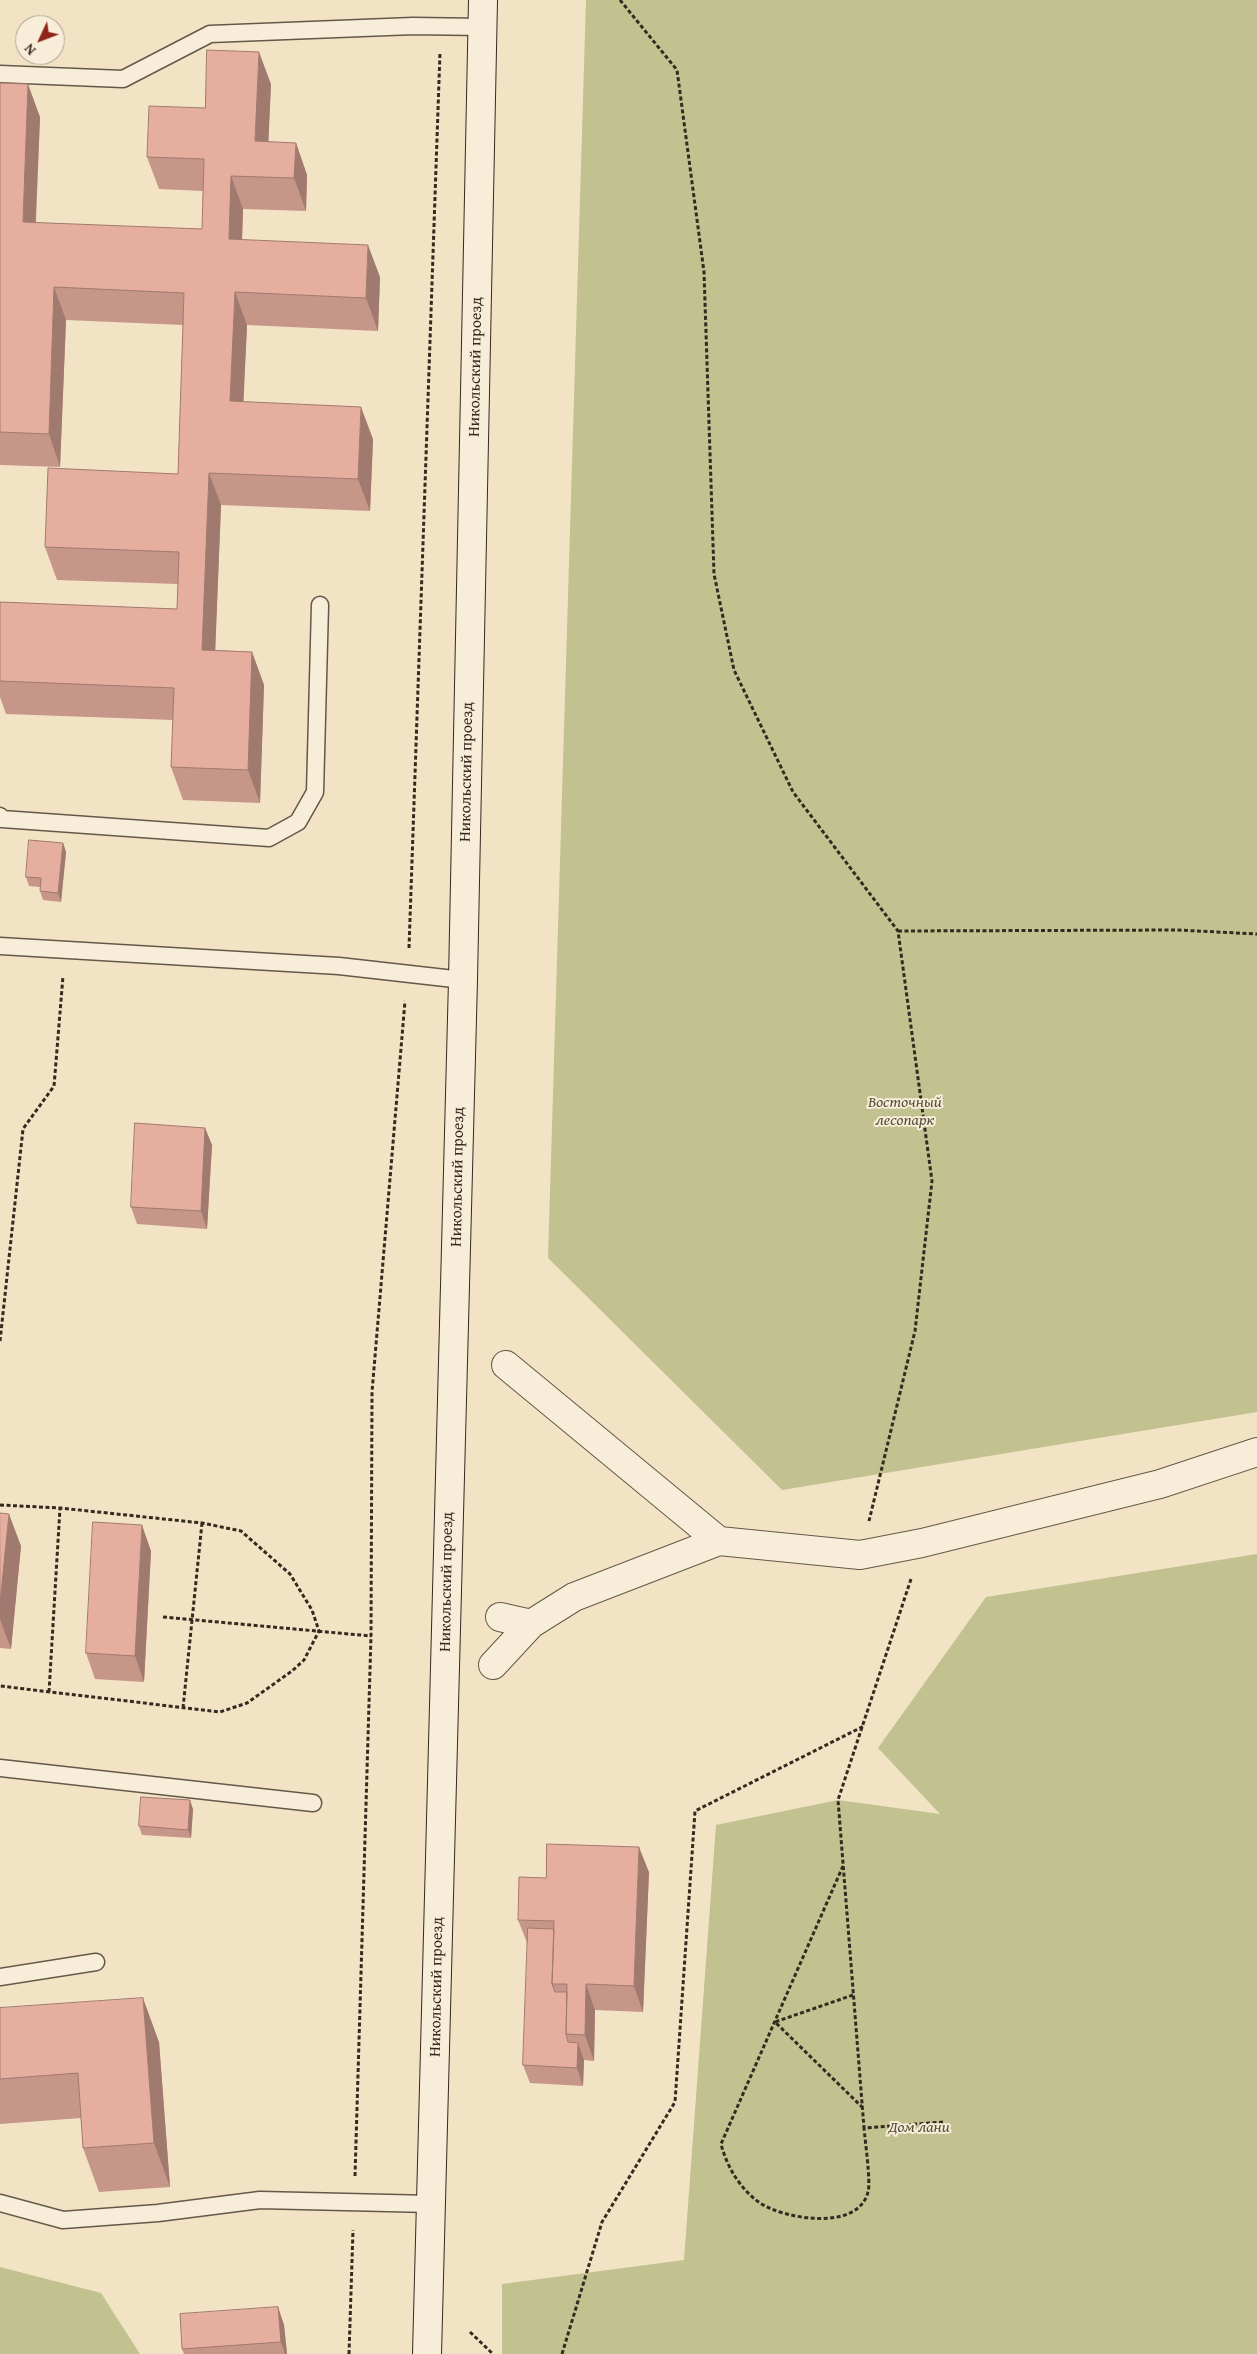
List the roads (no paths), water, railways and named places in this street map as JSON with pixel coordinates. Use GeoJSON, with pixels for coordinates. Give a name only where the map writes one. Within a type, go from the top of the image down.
{"type":"FeatureCollection","features":[{"type":"Feature","properties":{"kind":"street","name":"Никольский проезд"},"geometry":{"type":"LineString","coordinates":[[427,2354],[463,980],[484,0]]}},
{"type":"Feature","properties":{"kind":"street"},"geometry":{"type":"LineString","coordinates":[[506,1365],[719,1541]]}},
{"type":"Feature","properties":{"kind":"street"},"geometry":{"type":"LineString","coordinates":[[493,1665],[531,1624],[574,1596],[719,1541],[860,1555],[922,1542],[1160,1484],[1257,1452]]}},
{"type":"Feature","properties":{"kind":"street"},"geometry":{"type":"LineString","coordinates":[[500,1617],[531,1624]]}},
{"type":"Feature","properties":{"kind":"lane"},"geometry":{"type":"LineString","coordinates":[[0,74],[122,79],[210,34],[483,27]]}},
{"type":"Feature","properties":{"kind":"lane"},"geometry":{"type":"LineString","coordinates":[[0,816],[2,819],[269,838],[298,822],[315,792],[320,605]]}},
{"type":"Feature","properties":{"kind":"lane"},"geometry":{"type":"LineString","coordinates":[[0,946],[339,966],[463,980]]}},
{"type":"Feature","properties":{"kind":"lane"},"geometry":{"type":"LineString","coordinates":[[0,1768],[313,1803]]}},
{"type":"Feature","properties":{"kind":"lane"},"geometry":{"type":"LineString","coordinates":[[0,1977],[96,1962]]}},
{"type":"Feature","properties":{"kind":"lane"},"geometry":{"type":"LineString","coordinates":[[0,2203],[63,2220],[158,2212],[260,2200],[431,2204]]}},
{"type":"Feature","properties":{"kind":"park label","name":"Восточный лесопарк"},"geometry":{"type":"Point","coordinates":[905,1112]}},
{"type":"Feature","properties":{"kind":"park label","name":"Дом лани"},"geometry":{"type":"Point","coordinates":[919,2128]}}]}
